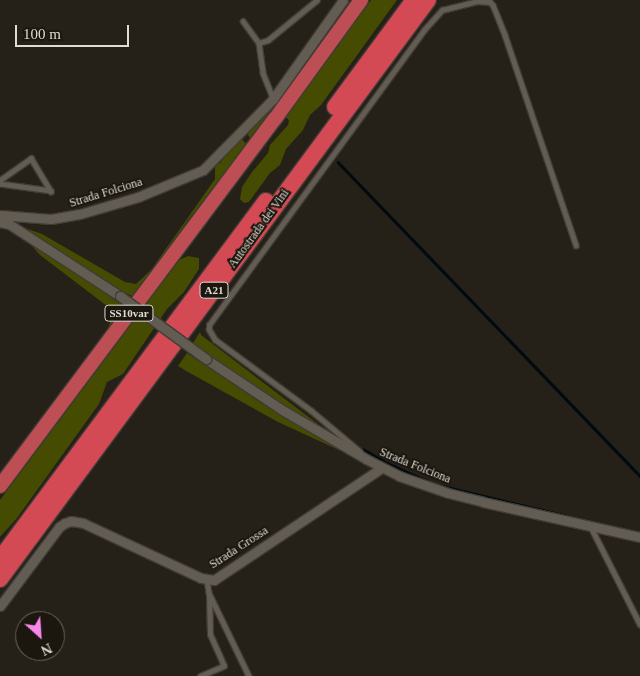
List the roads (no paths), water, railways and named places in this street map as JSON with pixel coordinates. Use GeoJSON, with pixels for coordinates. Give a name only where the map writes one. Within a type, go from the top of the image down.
{"type":"FeatureCollection","features":[{"type":"Feature","properties":{"kind":"highway","name":"SS10var"},"geometry":{"type":"LineString","coordinates":[[0,486],[275,119],[361,0]]}},
{"type":"Feature","properties":{"kind":"highway","name":"Autostrada dei Vini"},"geometry":{"type":"LineString","coordinates":[[0,559],[414,0]]}},
{"type":"Feature","properties":{"kind":"highway","name":"Autostrada dei Vini"},"geometry":{"type":"LineString","coordinates":[[0,579],[428,0]]}},
{"type":"Feature","properties":{"kind":"street","name":"Strada Folciona"},"geometry":{"type":"LineString","coordinates":[[0,215],[50,219],[80,214],[138,197],[186,178],[208,165],[273,99],[343,0]]}},
{"type":"Feature","properties":{"kind":"street","name":"Strada Folciona"},"geometry":{"type":"LineString","coordinates":[[0,222],[17,230],[120,296],[206,359],[284,411],[382,468],[448,493],[640,537]]}},
{"type":"Feature","properties":{"kind":"street","name":"Strada Grossa"},"geometry":{"type":"LineString","coordinates":[[0,606],[59,527],[71,521],[83,523],[207,580],[219,577],[382,468]]}},
{"type":"Feature","properties":{"kind":"lane"},"geometry":{"type":"LineString","coordinates":[[259,43],[268,40],[317,0]]}},
{"type":"Feature","properties":{"kind":"lane"},"geometry":{"type":"LineString","coordinates":[[366,460],[359,450],[311,411],[216,340],[209,330],[209,325],[424,30],[442,10],[477,1],[490,2],[493,5],[576,244]]}},
{"type":"Feature","properties":{"kind":"lane"},"geometry":{"type":"LineString","coordinates":[[243,21],[259,43],[263,73],[273,99]]}},
{"type":"Feature","properties":{"kind":"lane"},"geometry":{"type":"LineString","coordinates":[[0,180],[31,158],[51,191],[0,184]]}},
{"type":"Feature","properties":{"kind":"lane"},"geometry":{"type":"LineString","coordinates":[[590,526],[640,624]]}},
{"type":"Feature","properties":{"kind":"lane"},"geometry":{"type":"LineString","coordinates":[[200,676],[224,666],[210,635],[207,580]]}},
{"type":"Feature","properties":{"kind":"lane"},"geometry":{"type":"LineString","coordinates":[[209,593],[249,676]]}},
{"type":"Feature","properties":{"kind":"waterway"},"geometry":{"type":"LineString","coordinates":[[338,162],[640,476]]}},
{"type":"Feature","properties":{"kind":"waterway"},"geometry":{"type":"LineString","coordinates":[[363,449],[389,464],[429,482]]}},
{"type":"Feature","properties":{"kind":"waterway"},"geometry":{"type":"LineString","coordinates":[[434,484],[567,516]]}}]}
